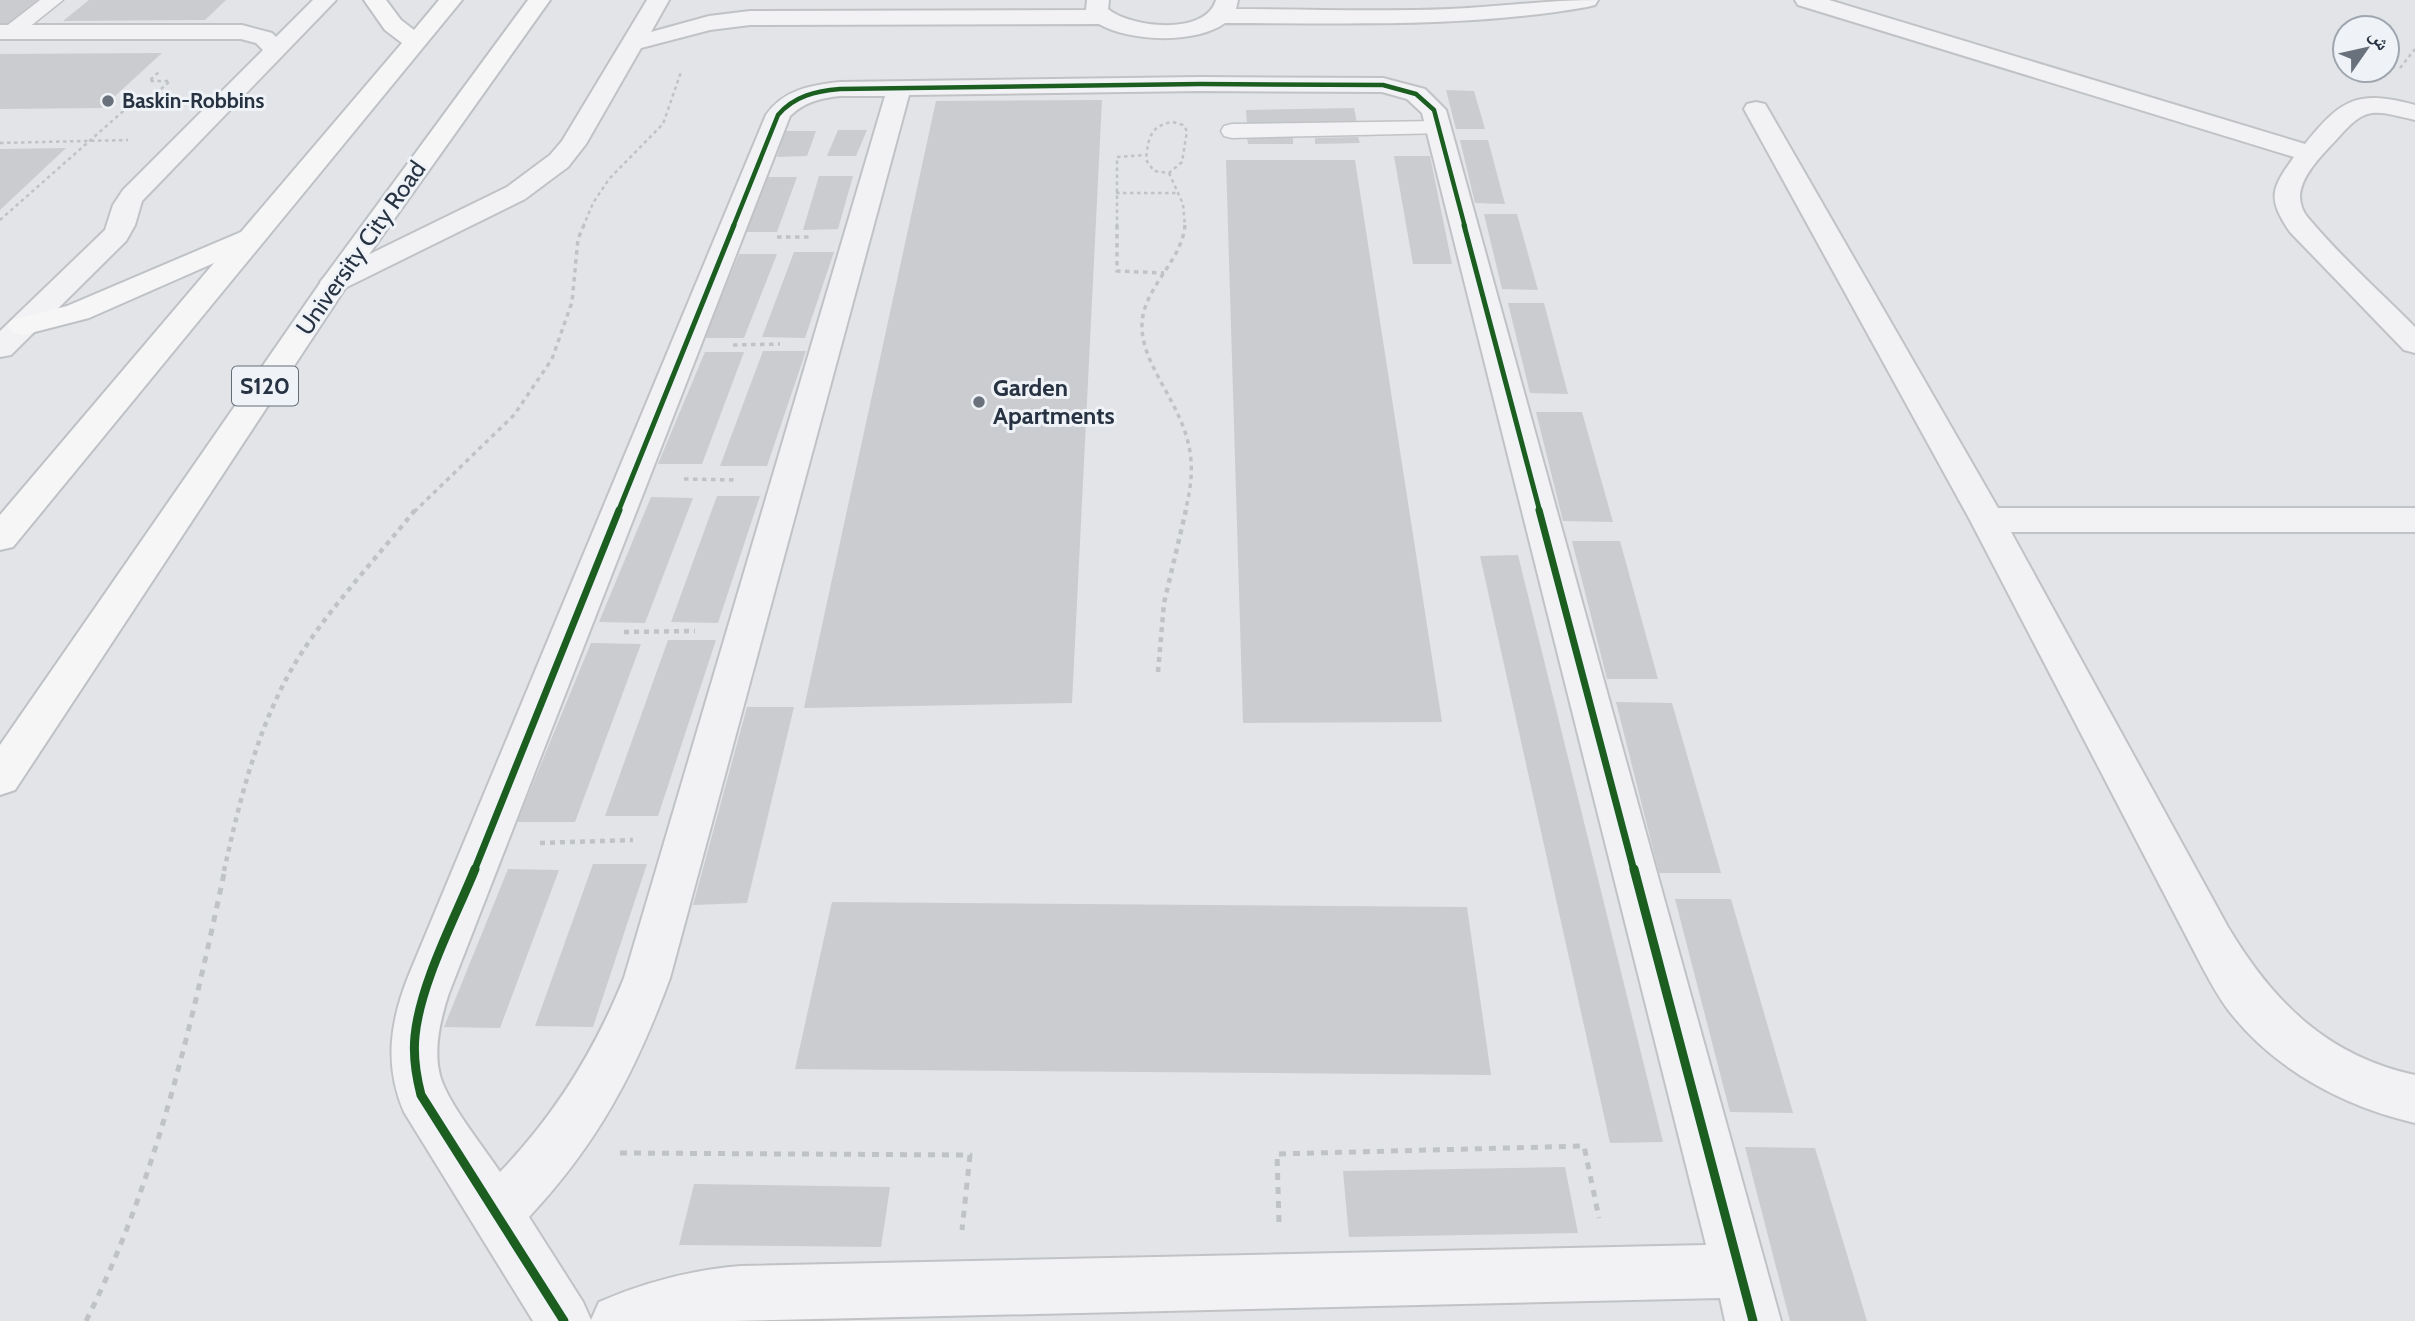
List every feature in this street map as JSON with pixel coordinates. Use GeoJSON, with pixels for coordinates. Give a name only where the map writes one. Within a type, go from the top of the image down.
{"type":"FeatureCollection","features":[{"type":"Feature","properties":{"kind":"main road"},"geometry":{"type":"LineString","coordinates":[[375,0],[393,25],[416,43]]}},
{"type":"Feature","properties":{"kind":"main road"},"geometry":{"type":"LineString","coordinates":[[0,538],[451,0]]}},
{"type":"Feature","properties":{"kind":"main road","name":"University City Road"},"geometry":{"type":"LineString","coordinates":[[0,778],[335,282],[539,0]]}},
{"type":"Feature","properties":{"kind":"main road"},"geometry":{"type":"LineString","coordinates":[[12,330],[78,312],[255,236]]}},
{"type":"Feature","properties":{"kind":"street"},"geometry":{"type":"LineString","coordinates":[[335,282],[516,193],[559,161],[573,145],[658,0]]}},
{"type":"Feature","properties":{"kind":"street"},"geometry":{"type":"LineString","coordinates":[[1123,57],[1162,32],[1198,27],[1224,8],[1434,8],[1504,14],[1587,0]]}},
{"type":"Feature","properties":{"kind":"street"},"geometry":{"type":"LineString","coordinates":[[1806,0],[2312,154]]}},
{"type":"Feature","properties":{"kind":"street"},"geometry":{"type":"LineString","coordinates":[[215,31],[320,5]]}},
{"type":"Feature","properties":{"kind":"street"},"geometry":{"type":"LineString","coordinates":[[0,348],[12,330],[116,235],[122,227],[127,201],[320,5]]}},
{"type":"Feature","properties":{"kind":"street"},"geometry":{"type":"LineString","coordinates":[[634,43],[725,20],[815,8],[1101,9],[1123,57]]}},
{"type":"Feature","properties":{"kind":"street"},"geometry":{"type":"LineString","coordinates":[[1883,23],[1903,8]]}},
{"type":"Feature","properties":{"kind":"street"},"geometry":{"type":"LineString","coordinates":[[1198,27],[1199,67]]}},
{"type":"Feature","properties":{"kind":"street"},"geometry":{"type":"LineString","coordinates":[[5,32],[215,31],[264,38],[275,49]]}},
{"type":"Feature","properties":{"kind":"street"},"geometry":{"type":"LineString","coordinates":[[564,1321],[421,1095],[413,1068],[413,1038],[419,1007],[782,109],[799,98],[823,91],[899,88],[1123,57],[1401,88],[1428,101],[1434,110],[1753,1321]]}},
{"type":"Feature","properties":{"kind":"street"},"geometry":{"type":"LineString","coordinates":[[496,1214],[553,1153],[611,1063],[632,1020],[647,978],[899,88]]}},
{"type":"Feature","properties":{"kind":"street"},"geometry":{"type":"LineString","coordinates":[[2415,113],[2385,106],[2361,106],[2342,118],[2291,182],[2286,193],[2288,209],[2300,226],[2415,345]]}},
{"type":"Feature","properties":{"kind":"street"},"geometry":{"type":"LineString","coordinates":[[1756,109],[1987,520],[2212,942],[2245,994],[2279,1032],[2327,1066],[2387,1095],[2415,1099]]}},
{"type":"Feature","properties":{"kind":"street"},"geometry":{"type":"LineString","coordinates":[[1987,520],[2415,520]]}},
{"type":"Feature","properties":{"kind":"street"},"geometry":{"type":"LineString","coordinates":[[618,1321],[659,1306],[701,1296],[1741,1271]]}},
{"type":"Feature","properties":{"kind":"lane"},"geometry":{"type":"LineString","coordinates":[[5,32],[53,0]]}},
{"type":"Feature","properties":{"kind":"lane"},"geometry":{"type":"LineString","coordinates":[[1232,131],[1439,128]]}},
{"type":"Feature","properties":{"kind":"path"},"geometry":{"type":"LineString","coordinates":[[0,220],[129,106],[144,104],[170,81],[149,80],[215,31]]}},
{"type":"Feature","properties":{"kind":"path"},"geometry":{"type":"LineString","coordinates":[[86,1321],[115,1263],[163,1121],[199,990],[236,815],[256,749],[290,672],[319,631],[418,507],[514,415],[534,389],[552,359],[572,302],[578,239],[593,203],[610,179],[663,124],[683,70]]}},
{"type":"Feature","properties":{"kind":"path"},"geometry":{"type":"LineString","coordinates":[[1166,122],[1183,125],[1187,131],[1182,162],[1169,173],[1148,168],[1145,155],[1155,127],[1166,122]]}},
{"type":"Feature","properties":{"kind":"path"},"geometry":{"type":"LineString","coordinates":[[0,143],[132,140],[146,148],[188,139]]}},
{"type":"Feature","properties":{"kind":"path"},"geometry":{"type":"LineString","coordinates":[[1145,155],[1117,157],[1117,271],[1164,273]]}},
{"type":"Feature","properties":{"kind":"path"},"geometry":{"type":"LineString","coordinates":[[1158,672],[1161,614],[1190,494],[1194,460],[1186,428],[1144,341],[1142,325],[1145,310],[1186,228],[1185,207],[1169,173]]}},
{"type":"Feature","properties":{"kind":"path"},"geometry":{"type":"LineString","coordinates":[[1116,193],[1179,193]]}},
{"type":"Feature","properties":{"kind":"path"},"geometry":{"type":"LineString","coordinates":[[728,238],[857,236]]}},
{"type":"Feature","properties":{"kind":"path"},"geometry":{"type":"LineString","coordinates":[[685,345],[827,344]]}},
{"type":"Feature","properties":{"kind":"path"},"geometry":{"type":"LineString","coordinates":[[632,478],[788,481]]}},
{"type":"Feature","properties":{"kind":"path"},"geometry":{"type":"LineString","coordinates":[[569,633],[745,630]]}},
{"type":"Feature","properties":{"kind":"path"},"geometry":{"type":"LineString","coordinates":[[484,845],[686,839]]}},
{"type":"Feature","properties":{"kind":"path"},"geometry":{"type":"LineString","coordinates":[[1282,1280],[1277,1154],[1584,1146],[1610,1273]]}},
{"type":"Feature","properties":{"kind":"path"},"geometry":{"type":"LineString","coordinates":[[553,1153],[971,1155],[955,1289]]}},
{"type":"Feature","properties":{"kind":"building"},"geometry":{"type":"Polygon","coordinates":[[[0,0],[45,0],[14,24],[0,24],[0,0]]]}},
{"type":"Feature","properties":{"kind":"building"},"geometry":{"type":"Polygon","coordinates":[[[89,0],[226,0],[205,20],[63,21],[89,0]]]}},
{"type":"Feature","properties":{"kind":"building"},"geometry":{"type":"Polygon","coordinates":[[[162,53],[102,108],[0,109],[0,54],[162,53]]]}},
{"type":"Feature","properties":{"kind":"building"},"geometry":{"type":"Polygon","coordinates":[[[1446,90],[1474,91],[1485,129],[1456,129],[1446,90]]]}},
{"type":"Feature","properties":{"kind":"building","name":"Garden Apartments"},"geometry":{"type":"Polygon","coordinates":[[[1102,100],[1072,703],[804,708],[936,101],[1102,100]]]}},
{"type":"Feature","properties":{"kind":"building"},"geometry":{"type":"Polygon","coordinates":[[[1354,108],[1357,123],[1247,124],[1246,110],[1354,108]]]}},
{"type":"Feature","properties":{"kind":"building"},"geometry":{"type":"Polygon","coordinates":[[[838,130],[867,130],[856,156],[827,156],[838,130]]]}},
{"type":"Feature","properties":{"kind":"building"},"geometry":{"type":"Polygon","coordinates":[[[785,131],[816,131],[807,156],[777,157],[785,131]]]}},
{"type":"Feature","properties":{"kind":"building"},"geometry":{"type":"Polygon","coordinates":[[[1293,137],[1293,144],[1248,144],[1247,138],[1293,137]]]}},
{"type":"Feature","properties":{"kind":"building"},"geometry":{"type":"Polygon","coordinates":[[[1358,137],[1360,143],[1315,144],[1315,138],[1358,137]]]}},
{"type":"Feature","properties":{"kind":"building"},"geometry":{"type":"Polygon","coordinates":[[[1460,140],[1488,140],[1505,204],[1475,203],[1460,140]]]}},
{"type":"Feature","properties":{"kind":"building"},"geometry":{"type":"Polygon","coordinates":[[[66,148],[0,210],[0,149],[66,148]]]}},
{"type":"Feature","properties":{"kind":"building"},"geometry":{"type":"Polygon","coordinates":[[[1394,156],[1430,156],[1452,264],[1413,264],[1394,156]]]}},
{"type":"Feature","properties":{"kind":"building"},"geometry":{"type":"Polygon","coordinates":[[[1226,160],[1355,160],[1442,722],[1243,723],[1226,160]]]}},
{"type":"Feature","properties":{"kind":"building"},"geometry":{"type":"Polygon","coordinates":[[[819,176],[853,176],[838,229],[803,230],[819,176]]]}},
{"type":"Feature","properties":{"kind":"building"},"geometry":{"type":"Polygon","coordinates":[[[768,177],[797,177],[777,232],[746,232],[768,177]]]}},
{"type":"Feature","properties":{"kind":"building"},"geometry":{"type":"Polygon","coordinates":[[[1484,214],[1517,214],[1538,290],[1502,289],[1484,214]]]}},
{"type":"Feature","properties":{"kind":"building"},"geometry":{"type":"Polygon","coordinates":[[[794,252],[834,252],[805,338],[762,337],[794,252]]]}},
{"type":"Feature","properties":{"kind":"building"},"geometry":{"type":"Polygon","coordinates":[[[739,254],[777,254],[744,338],[704,338],[739,254]]]}},
{"type":"Feature","properties":{"kind":"building"},"geometry":{"type":"Polygon","coordinates":[[[1508,303],[1544,303],[1568,394],[1530,393],[1508,303]]]}},
{"type":"Feature","properties":{"kind":"building"},"geometry":{"type":"Polygon","coordinates":[[[763,351],[806,351],[767,466],[720,466],[763,351]]]}},
{"type":"Feature","properties":{"kind":"building"},"geometry":{"type":"Polygon","coordinates":[[[705,352],[744,352],[702,464],[658,464],[705,352]]]}},
{"type":"Feature","properties":{"kind":"building"},"geometry":{"type":"Polygon","coordinates":[[[1536,412],[1582,412],[1613,522],[1563,521],[1536,412]]]}},
{"type":"Feature","properties":{"kind":"building"},"geometry":{"type":"Polygon","coordinates":[[[717,496],[760,496],[718,623],[671,622],[717,496]]]}},
{"type":"Feature","properties":{"kind":"building"},"geometry":{"type":"Polygon","coordinates":[[[651,497],[693,498],[645,623],[599,622],[651,497]]]}},
{"type":"Feature","properties":{"kind":"building"},"geometry":{"type":"Polygon","coordinates":[[[1572,541],[1620,541],[1658,679],[1607,679],[1572,541]]]}},
{"type":"Feature","properties":{"kind":"building"},"geometry":{"type":"Polygon","coordinates":[[[1518,555],[1663,1142],[1610,1143],[1480,556],[1518,555]]]}},
{"type":"Feature","properties":{"kind":"building"},"geometry":{"type":"Polygon","coordinates":[[[668,640],[716,640],[658,816],[605,816],[668,640]]]}},
{"type":"Feature","properties":{"kind":"building"},"geometry":{"type":"Polygon","coordinates":[[[591,643],[641,644],[575,822],[517,822],[591,643]]]}},
{"type":"Feature","properties":{"kind":"building"},"geometry":{"type":"Polygon","coordinates":[[[1616,702],[1672,703],[1721,873],[1659,873],[1616,702]]]}},
{"type":"Feature","properties":{"kind":"building"},"geometry":{"type":"Polygon","coordinates":[[[747,707],[794,707],[747,903],[693,905],[747,707]]]}},
{"type":"Feature","properties":{"kind":"building"},"geometry":{"type":"Polygon","coordinates":[[[593,864],[647,864],[593,1027],[535,1026],[593,864]]]}},
{"type":"Feature","properties":{"kind":"building"},"geometry":{"type":"Polygon","coordinates":[[[508,869],[559,870],[500,1028],[444,1027],[508,869]]]}},
{"type":"Feature","properties":{"kind":"building"},"geometry":{"type":"Polygon","coordinates":[[[1675,899],[1731,899],[1793,1113],[1730,1112],[1675,899]]]}},
{"type":"Feature","properties":{"kind":"building"},"geometry":{"type":"Polygon","coordinates":[[[832,902],[1467,907],[1491,1075],[795,1069],[832,902]]]}},
{"type":"Feature","properties":{"kind":"building"},"geometry":{"type":"Polygon","coordinates":[[[1745,1147],[1815,1148],[1867,1321],[1790,1321],[1745,1147]]]}},
{"type":"Feature","properties":{"kind":"building"},"geometry":{"type":"Polygon","coordinates":[[[1565,1167],[1578,1233],[1349,1237],[1343,1171],[1565,1167]]]}},
{"type":"Feature","properties":{"kind":"building"},"geometry":{"type":"Polygon","coordinates":[[[694,1184],[890,1187],[881,1247],[679,1245],[694,1184]]]}},
{"type":"Feature","properties":{"kind":"cycle path"},"geometry":{"type":"LineString","coordinates":[[564,1321],[421,1095],[414,1049],[417,1021],[431,977],[778,115],[783,108],[798,99],[814,93],[840,89],[1200,84],[1383,85],[1416,94],[1434,110],[1753,1321]]}},
{"type":"Feature","properties":{"kind":"place","name":"Baskin-Robbins"},"geometry":{"type":"Point","coordinates":[108,101]}},
{"type":"Feature","properties":{"kind":"place","name":"Garden Apartments"},"geometry":{"type":"Point","coordinates":[979,402]}}]}
